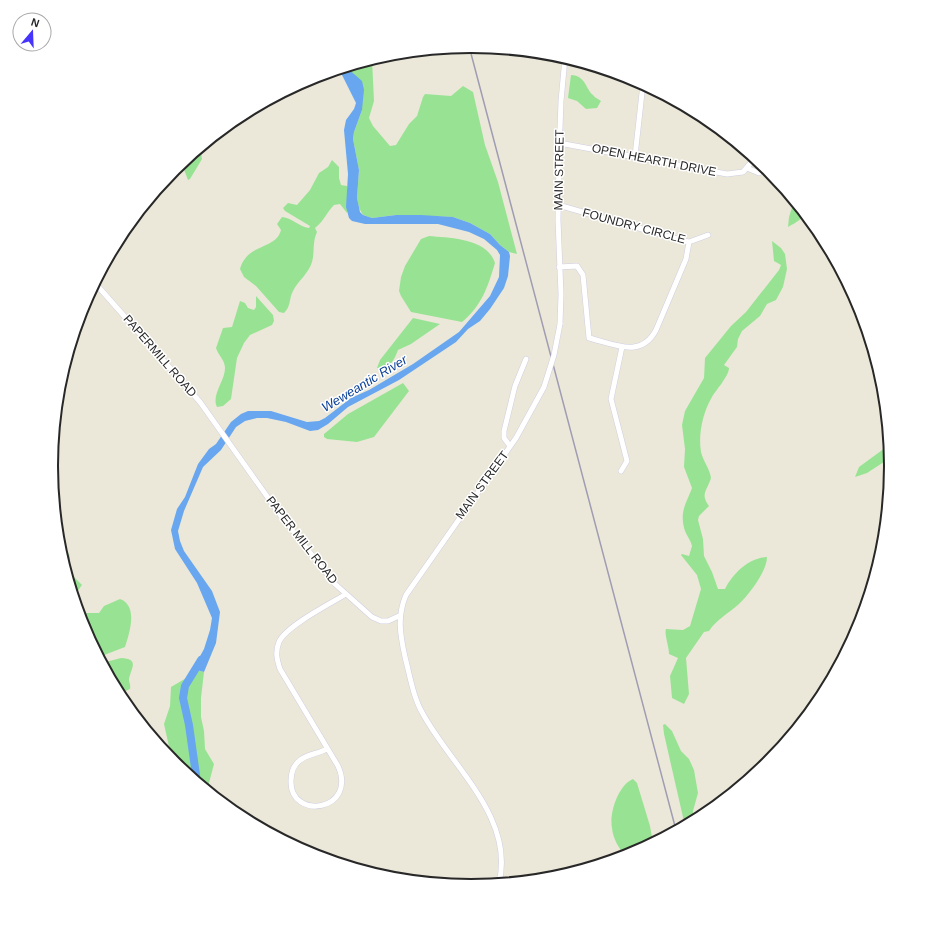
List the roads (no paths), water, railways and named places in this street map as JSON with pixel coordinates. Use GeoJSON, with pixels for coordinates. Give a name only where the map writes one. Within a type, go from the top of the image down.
{"type":"FeatureCollection","features":[{"type":"Feature","properties":{"kind":"street","name":"MAIN STREET"},"geometry":{"type":"LineString","coordinates":[[499,878],[500,856],[496,833],[476,791],[454,758],[434,733],[422,712],[413,690],[400,635],[399,616],[406,595],[422,570],[510,446],[538,401],[554,356],[560,324],[558,205],[559,143],[565,64]]}},
{"type":"Feature","properties":{"kind":"street"},"geometry":{"type":"LineString","coordinates":[[635,156],[642,90]]}},
{"type":"Feature","properties":{"kind":"street","name":"OPEN HEARTH DRIVE"},"geometry":{"type":"LineString","coordinates":[[559,143],[727,174],[743,172],[747,168],[759,173],[760,172]]}},
{"type":"Feature","properties":{"kind":"street"},"geometry":{"type":"LineString","coordinates":[[747,168],[751,163]]}},
{"type":"Feature","properties":{"kind":"street","name":"FOUNDRY CIRCLE"},"geometry":{"type":"LineString","coordinates":[[558,205],[689,242],[708,235]]}},
{"type":"Feature","properties":{"kind":"street"},"geometry":{"type":"LineString","coordinates":[[559,267],[577,266],[583,274],[589,338],[622,347],[637,347],[651,340],[686,259],[689,249],[689,242]]}},
{"type":"Feature","properties":{"kind":"street","name":"PAPERMILL ROAD"},"geometry":{"type":"LineString","coordinates":[[99,287],[183,382],[221,432]]}},
{"type":"Feature","properties":{"kind":"street"},"geometry":{"type":"LineString","coordinates":[[621,471],[627,461],[611,399],[622,347]]}},
{"type":"Feature","properties":{"kind":"street"},"geometry":{"type":"LineString","coordinates":[[510,446],[504,438],[504,431],[513,392],[526,359]]}},
{"type":"Feature","properties":{"kind":"street","name":"PAPER MILL ROAD"},"geometry":{"type":"LineString","coordinates":[[221,432],[321,567],[346,594],[372,617],[381,621],[388,621],[399,616]]}},
{"type":"Feature","properties":{"kind":"street"},"geometry":{"type":"LineString","coordinates":[[327,749],[320,753],[305,757],[293,769],[290,784],[293,793],[304,804],[313,806],[327,804],[336,798],[340,791],[342,782],[341,774],[327,749],[280,669],[277,660],[277,648],[283,635],[289,630],[346,594]]}},
{"type":"Feature","properties":{"kind":"water"},"geometry":{"type":"Polygon","coordinates":[[[351,71],[362,81],[364,90],[362,110],[353,139],[359,170],[357,198],[360,212],[363,215],[372,218],[396,215],[421,215],[453,217],[470,223],[490,234],[509,252],[508,276],[504,288],[480,321],[468,329],[456,342],[399,380],[348,407],[328,424],[318,430],[310,431],[286,422],[267,418],[257,418],[245,421],[236,427],[221,450],[203,467],[184,511],[178,531],[184,551],[212,591],[220,612],[216,643],[204,672],[193,669],[204,649],[212,618],[197,583],[175,549],[171,530],[177,509],[185,497],[198,464],[209,449],[216,444],[231,422],[241,414],[248,411],[271,411],[307,422],[319,421],[325,418],[351,398],[369,390],[413,364],[459,332],[490,296],[499,277],[500,255],[497,250],[484,239],[469,232],[438,224],[365,224],[352,221],[349,218],[346,207],[348,174],[344,130],[346,120],[354,109],[356,103],[341,74],[351,71]]]}},
{"type":"Feature","properties":{"kind":"waterway","name":"Weweantic River"},"geometry":{"type":"LineString","coordinates":[[196,774],[189,725],[183,698],[185,686],[201,660]]}},
{"type":"Feature","properties":{"kind":"railway"},"geometry":{"type":"LineString","coordinates":[[471,53],[675,825]]}}]}
